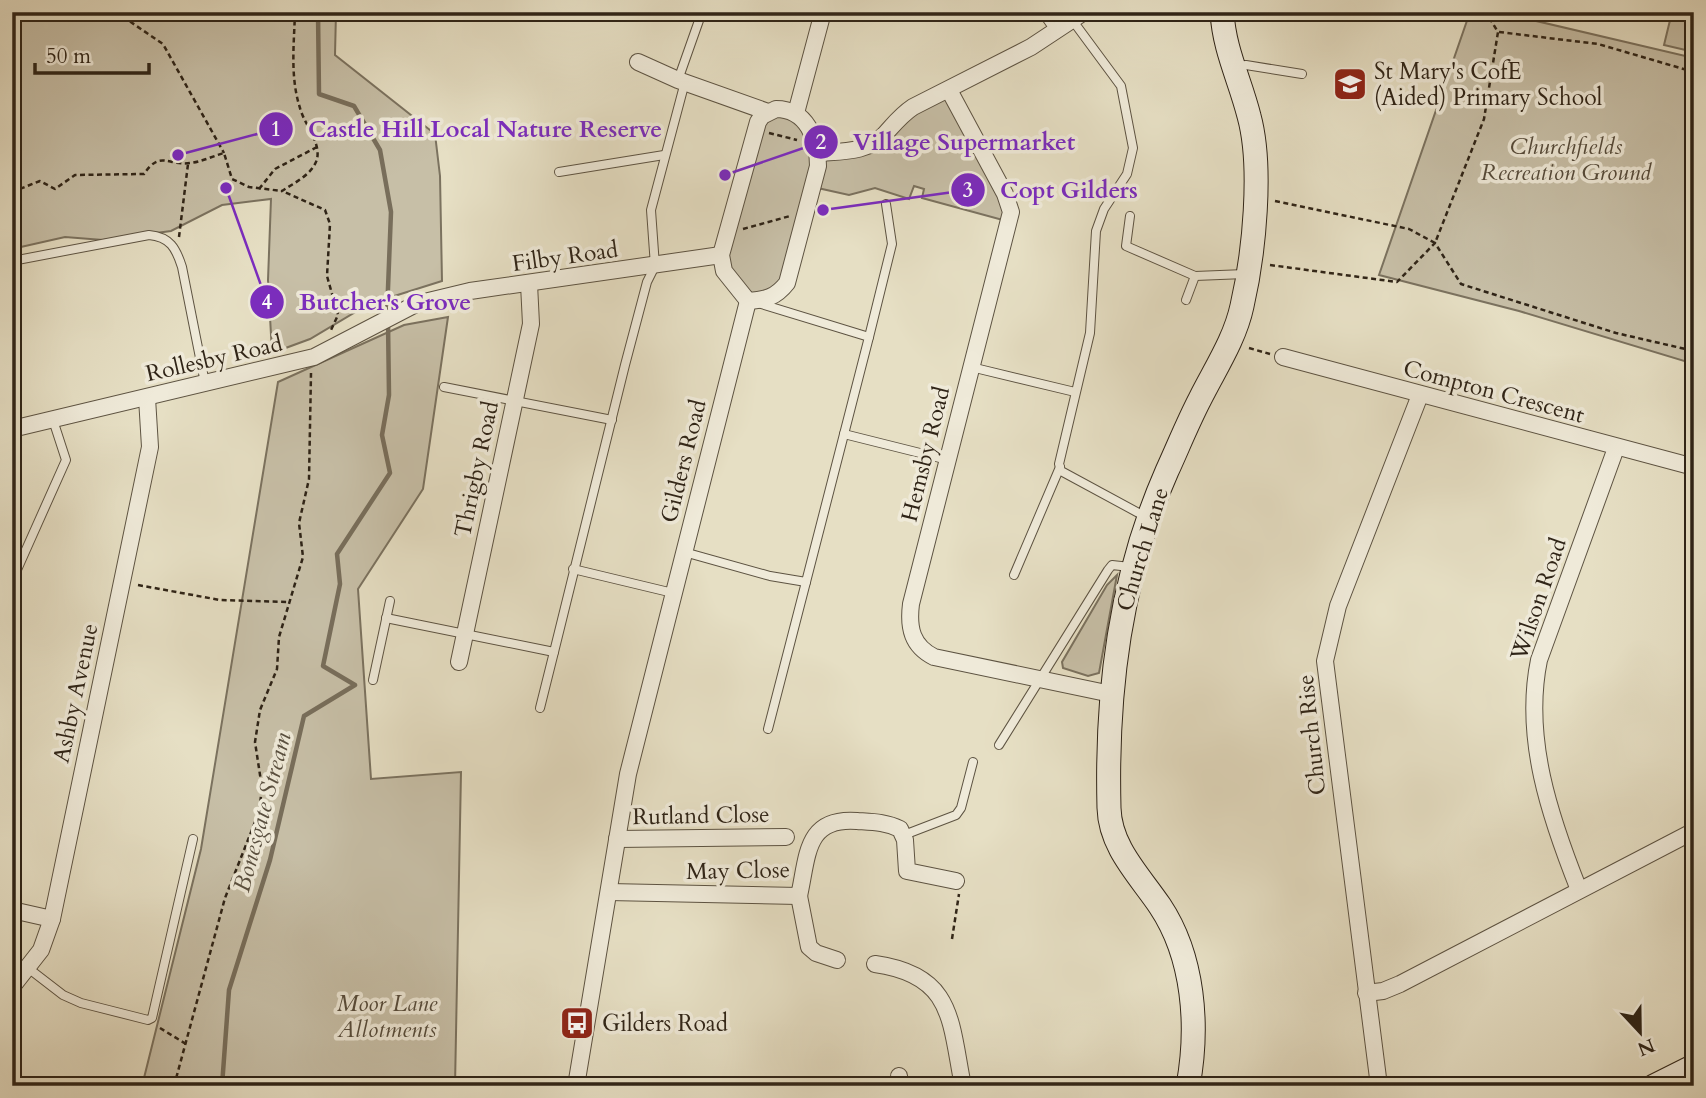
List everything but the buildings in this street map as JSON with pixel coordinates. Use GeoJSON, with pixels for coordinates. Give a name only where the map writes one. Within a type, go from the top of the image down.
{"type":"FeatureCollection","features":[{"type":"Feature","properties":{"kind":"street"},"geometry":{"type":"LineString","coordinates":[[796,113],[823,12]]}},
{"type":"Feature","properties":{"kind":"street","name":"Church Lane"},"geometry":{"type":"LineString","coordinates":[[1188,1086],[1192,1013],[1182,948],[1161,907],[1114,839],[1109,819],[1111,694],[1120,620],[1149,519],[1198,402],[1229,343],[1242,309],[1248,268],[1256,153],[1249,115],[1223,34],[1222,12]]}},
{"type":"Feature","properties":{"kind":"street"},"geometry":{"type":"LineString","coordinates":[[818,153],[857,150],[874,144],[898,117],[1056,32],[1078,16]]}},
{"type":"Feature","properties":{"kind":"street"},"geometry":{"type":"LineString","coordinates":[[638,62],[681,81],[768,112]]}},
{"type":"Feature","properties":{"kind":"street","name":"Hemsby Road"},"geometry":{"type":"LineString","coordinates":[[949,90],[1005,194],[1011,212],[911,604],[910,631],[924,652],[934,657],[1111,694]]}},
{"type":"Feature","properties":{"kind":"street"},"geometry":{"type":"LineString","coordinates":[[786,109],[796,113],[812,132],[818,153],[818,166],[787,283],[778,295],[748,301],[724,271],[721,255],[756,130],[762,116],[768,112],[786,109]]}},
{"type":"Feature","properties":{"kind":"street","name":"Filby Road"},"geometry":{"type":"LineString","coordinates":[[416,304],[470,291],[721,255]]}},
{"type":"Feature","properties":{"kind":"street","name":"Thrigby Road"},"geometry":{"type":"LineString","coordinates":[[459,662],[531,324],[529,284]]}},
{"type":"Feature","properties":{"kind":"street","name":"Gilders Road"},"geometry":{"type":"LineString","coordinates":[[576,1086],[628,774],[748,301]]}},
{"type":"Feature","properties":{"kind":"street","name":"Rollesby Road"},"geometry":{"type":"LineString","coordinates":[[12,429],[52,417],[148,398],[314,357],[416,304]]}},
{"type":"Feature","properties":{"kind":"street","name":"Compton Crescent"},"geometry":{"type":"LineString","coordinates":[[1283,357],[1694,467]]}},
{"type":"Feature","properties":{"kind":"street","name":"Church Rise"},"geometry":{"type":"LineString","coordinates":[[1378,1086],[1325,661],[1338,606],[1420,395]]}},
{"type":"Feature","properties":{"kind":"street","name":"Ashby Avenue"},"geometry":{"type":"LineString","coordinates":[[12,987],[41,950],[51,919],[149,446],[148,398]]}},
{"type":"Feature","properties":{"kind":"street","name":"Wilson Road"},"geometry":{"type":"LineString","coordinates":[[1579,890],[1548,808],[1532,710],[1534,686],[1539,660],[1616,448]]}},
{"type":"Feature","properties":{"kind":"street","name":"May Close"},"geometry":{"type":"LineString","coordinates":[[609,892],[799,896],[810,845],[822,825],[844,820],[878,822],[894,826],[904,835]]}},
{"type":"Feature","properties":{"kind":"street"},"geometry":{"type":"LineString","coordinates":[[1366,993],[1383,991],[1400,984],[1694,831]]}},
{"type":"Feature","properties":{"kind":"street"},"geometry":{"type":"LineString","coordinates":[[904,835],[907,871],[956,881]]}},
{"type":"Feature","properties":{"kind":"street","name":"Rutland Close"},"geometry":{"type":"LineString","coordinates":[[617,839],[786,837]]}},
{"type":"Feature","properties":{"kind":"street"},"geometry":{"type":"LineString","coordinates":[[799,896],[809,947],[837,960]]}},
{"type":"Feature","properties":{"kind":"street"},"geometry":{"type":"LineString","coordinates":[[12,910],[51,919]]}},
{"type":"Feature","properties":{"kind":"street"},"geometry":{"type":"LineString","coordinates":[[875,964],[931,976],[948,1012],[963,1086]]}},
{"type":"Feature","properties":{"kind":"street"},"geometry":{"type":"LineString","coordinates":[[1654,1086],[1691,1080]]}},
{"type":"Feature","properties":{"kind":"lane"},"geometry":{"type":"LineString","coordinates":[[540,708],[573,569],[648,282],[655,266],[650,218],[681,81],[702,12]]}},
{"type":"Feature","properties":{"kind":"lane"},"geometry":{"type":"LineString","coordinates":[[1042,12],[1056,32]]}},
{"type":"Feature","properties":{"kind":"lane"},"geometry":{"type":"LineString","coordinates":[[1014,575],[1060,467],[1090,333],[1096,231],[1104,209],[1127,174],[1133,148],[1121,86],[1078,16]]}},
{"type":"Feature","properties":{"kind":"lane"},"geometry":{"type":"LineString","coordinates":[[1232,67],[1246,65],[1302,74]]}},
{"type":"Feature","properties":{"kind":"lane"},"geometry":{"type":"LineString","coordinates":[[559,172],[664,155]]}},
{"type":"Feature","properties":{"kind":"lane"},"geometry":{"type":"LineString","coordinates":[[768,729],[892,244],[886,204]]}},
{"type":"Feature","properties":{"kind":"lane"},"geometry":{"type":"LineString","coordinates":[[1130,216],[1126,246],[1195,276],[1248,268]]}},
{"type":"Feature","properties":{"kind":"lane"},"geometry":{"type":"LineString","coordinates":[[12,261],[149,235],[163,237],[176,250],[205,384]]}},
{"type":"Feature","properties":{"kind":"lane"},"geometry":{"type":"LineString","coordinates":[[1186,300],[1195,276]]}},
{"type":"Feature","properties":{"kind":"lane"},"geometry":{"type":"LineString","coordinates":[[748,301],[869,337]]}},
{"type":"Feature","properties":{"kind":"lane"},"geometry":{"type":"LineString","coordinates":[[971,367],[1075,392]]}},
{"type":"Feature","properties":{"kind":"lane"},"geometry":{"type":"LineString","coordinates":[[444,387],[612,421]]}},
{"type":"Feature","properties":{"kind":"lane"},"geometry":{"type":"LineString","coordinates":[[12,581],[66,460],[52,417]]}},
{"type":"Feature","properties":{"kind":"lane"},"geometry":{"type":"LineString","coordinates":[[844,434],[948,460]]}},
{"type":"Feature","properties":{"kind":"lane"},"geometry":{"type":"LineString","coordinates":[[1060,467],[1062,471],[1149,519]]}},
{"type":"Feature","properties":{"kind":"lane"},"geometry":{"type":"LineString","coordinates":[[684,551],[770,576],[806,582]]}},
{"type":"Feature","properties":{"kind":"lane"},"geometry":{"type":"LineString","coordinates":[[999,746],[1043,679],[1108,570],[1119,564],[1133,568]]}},
{"type":"Feature","properties":{"kind":"lane"},"geometry":{"type":"LineString","coordinates":[[573,569],[673,593]]}},
{"type":"Feature","properties":{"kind":"lane"},"geometry":{"type":"LineString","coordinates":[[373,680],[390,601]]}},
{"type":"Feature","properties":{"kind":"lane"},"geometry":{"type":"LineString","coordinates":[[386,618],[554,652]]}},
{"type":"Feature","properties":{"kind":"lane"},"geometry":{"type":"LineString","coordinates":[[904,835],[956,815],[961,808],[973,762]]}},
{"type":"Feature","properties":{"kind":"lane"},"geometry":{"type":"LineString","coordinates":[[28,968],[63,995],[81,1003],[148,1020],[154,1013],[193,839]]}},
{"type":"Feature","properties":{"kind":"path"},"geometry":{"type":"LineString","coordinates":[[116,12],[163,44],[224,153],[232,179],[259,189],[282,191],[325,210],[330,224],[327,276],[338,315],[329,335],[314,357],[311,371],[309,479],[299,523],[303,557],[279,637],[277,669],[260,710],[255,742],[262,788],[259,812],[225,898],[174,1086]]}},
{"type":"Feature","properties":{"kind":"path"},"geometry":{"type":"LineString","coordinates":[[282,191],[309,172],[317,159],[317,147],[300,111],[293,80],[295,12]]}},
{"type":"Feature","properties":{"kind":"path"},"geometry":{"type":"LineString","coordinates":[[1248,268],[1397,282],[1435,243],[1484,119],[1498,32],[1486,12]]}},
{"type":"Feature","properties":{"kind":"path"},"geometry":{"type":"LineString","coordinates":[[1498,32],[1598,44],[1694,72]]}},
{"type":"Feature","properties":{"kind":"path"},"geometry":{"type":"LineString","coordinates":[[756,130],[795,140],[812,132]]}},
{"type":"Feature","properties":{"kind":"path"},"geometry":{"type":"LineString","coordinates":[[259,189],[275,169],[317,147]]}},
{"type":"Feature","properties":{"kind":"path"},"geometry":{"type":"LineString","coordinates":[[12,192],[40,181],[55,189],[75,175],[144,174],[150,164],[162,159],[188,164],[224,153]]}},
{"type":"Feature","properties":{"kind":"path"},"geometry":{"type":"LineString","coordinates":[[176,250],[188,164]]}},
{"type":"Feature","properties":{"kind":"path"},"geometry":{"type":"LineString","coordinates":[[1254,196],[1409,229],[1435,243],[1461,284],[1616,333],[1694,351]]}},
{"type":"Feature","properties":{"kind":"path"},"geometry":{"type":"LineString","coordinates":[[725,234],[807,211]]}},
{"type":"Feature","properties":{"kind":"path"},"geometry":{"type":"LineString","coordinates":[[1229,343],[1283,357]]}},
{"type":"Feature","properties":{"kind":"path"},"geometry":{"type":"LineString","coordinates":[[121,581],[220,600],[289,602]]}},
{"type":"Feature","properties":{"kind":"path"},"geometry":{"type":"LineString","coordinates":[[952,939],[960,887],[956,881]]}},
{"type":"Feature","properties":{"kind":"path"},"geometry":{"type":"LineString","coordinates":[[148,1020],[186,1044]]}},
{"type":"Feature","properties":{"kind":"green space"},"geometry":{"type":"Polygon","coordinates":[[[12,12],[336,12],[335,55],[435,134],[440,176],[442,281],[369,304],[310,339],[272,353],[268,280],[271,199],[222,205],[171,231],[103,240],[65,237],[12,249],[12,12]]]}},
{"type":"Feature","properties":{"kind":"green space","name":"Churchfields Recreation Ground"},"geometry":{"type":"Polygon","coordinates":[[[1470,12],[1498,12],[1694,58],[1694,364],[1519,311],[1379,275],[1470,12]]]}},
{"type":"Feature","properties":{"kind":"green space"},"geometry":{"type":"Polygon","coordinates":[[[1672,12],[1694,12],[1694,52],[1664,45],[1672,12]]]}},
{"type":"Feature","properties":{"kind":"green space"},"geometry":{"type":"Polygon","coordinates":[[[949,90],[1010,222],[922,198],[924,189],[914,186],[909,199],[875,188],[849,195],[813,187],[787,283],[748,301],[724,271],[756,130],[786,109],[818,153],[857,150],[949,90]]]}},
{"type":"Feature","properties":{"kind":"green space","name":"Moor Lane Allotments"},"geometry":{"type":"Polygon","coordinates":[[[448,317],[423,489],[358,589],[371,779],[461,772],[455,1086],[142,1086],[201,849],[278,382],[404,325],[448,317]]]}},
{"type":"Feature","properties":{"kind":"green space"},"geometry":{"type":"Polygon","coordinates":[[[1117,575],[1099,673],[1088,676],[1063,668],[1062,662],[1107,585],[1117,575]]]}},
{"type":"Feature","properties":{"kind":"waterway","name":"Bonesgate Stream"},"geometry":{"type":"LineString","coordinates":[[318,12],[319,94],[354,106],[380,150],[391,212],[387,314]]}},
{"type":"Feature","properties":{"kind":"waterway","name":"Bonesgate Stream"},"geometry":{"type":"LineString","coordinates":[[222,1086],[229,990],[270,860],[304,716],[355,685],[323,666],[340,584],[337,554],[390,473],[382,435],[389,395],[388,322]]}},
{"type":"Feature","properties":{"kind":"place","name":"St Mary's CofE (Aided) Primary School"},"geometry":{"type":"Point","coordinates":[1350,84]}},
{"type":"Feature","properties":{"kind":"place","name":"Castle Hill Local Nature Reserve"},"geometry":{"type":"Point","coordinates":[178,155]}},
{"type":"Feature","properties":{"kind":"place","name":"Village Supermarket"},"geometry":{"type":"Point","coordinates":[725,175]}},
{"type":"Feature","properties":{"kind":"place","name":"Butcher's Grove"},"geometry":{"type":"Point","coordinates":[226,188]}},
{"type":"Feature","properties":{"kind":"place","name":"Copt Gilders"},"geometry":{"type":"Point","coordinates":[823,210]}},
{"type":"Feature","properties":{"kind":"place","name":"Gilders Road"},"geometry":{"type":"Point","coordinates":[577,1023]}}]}
